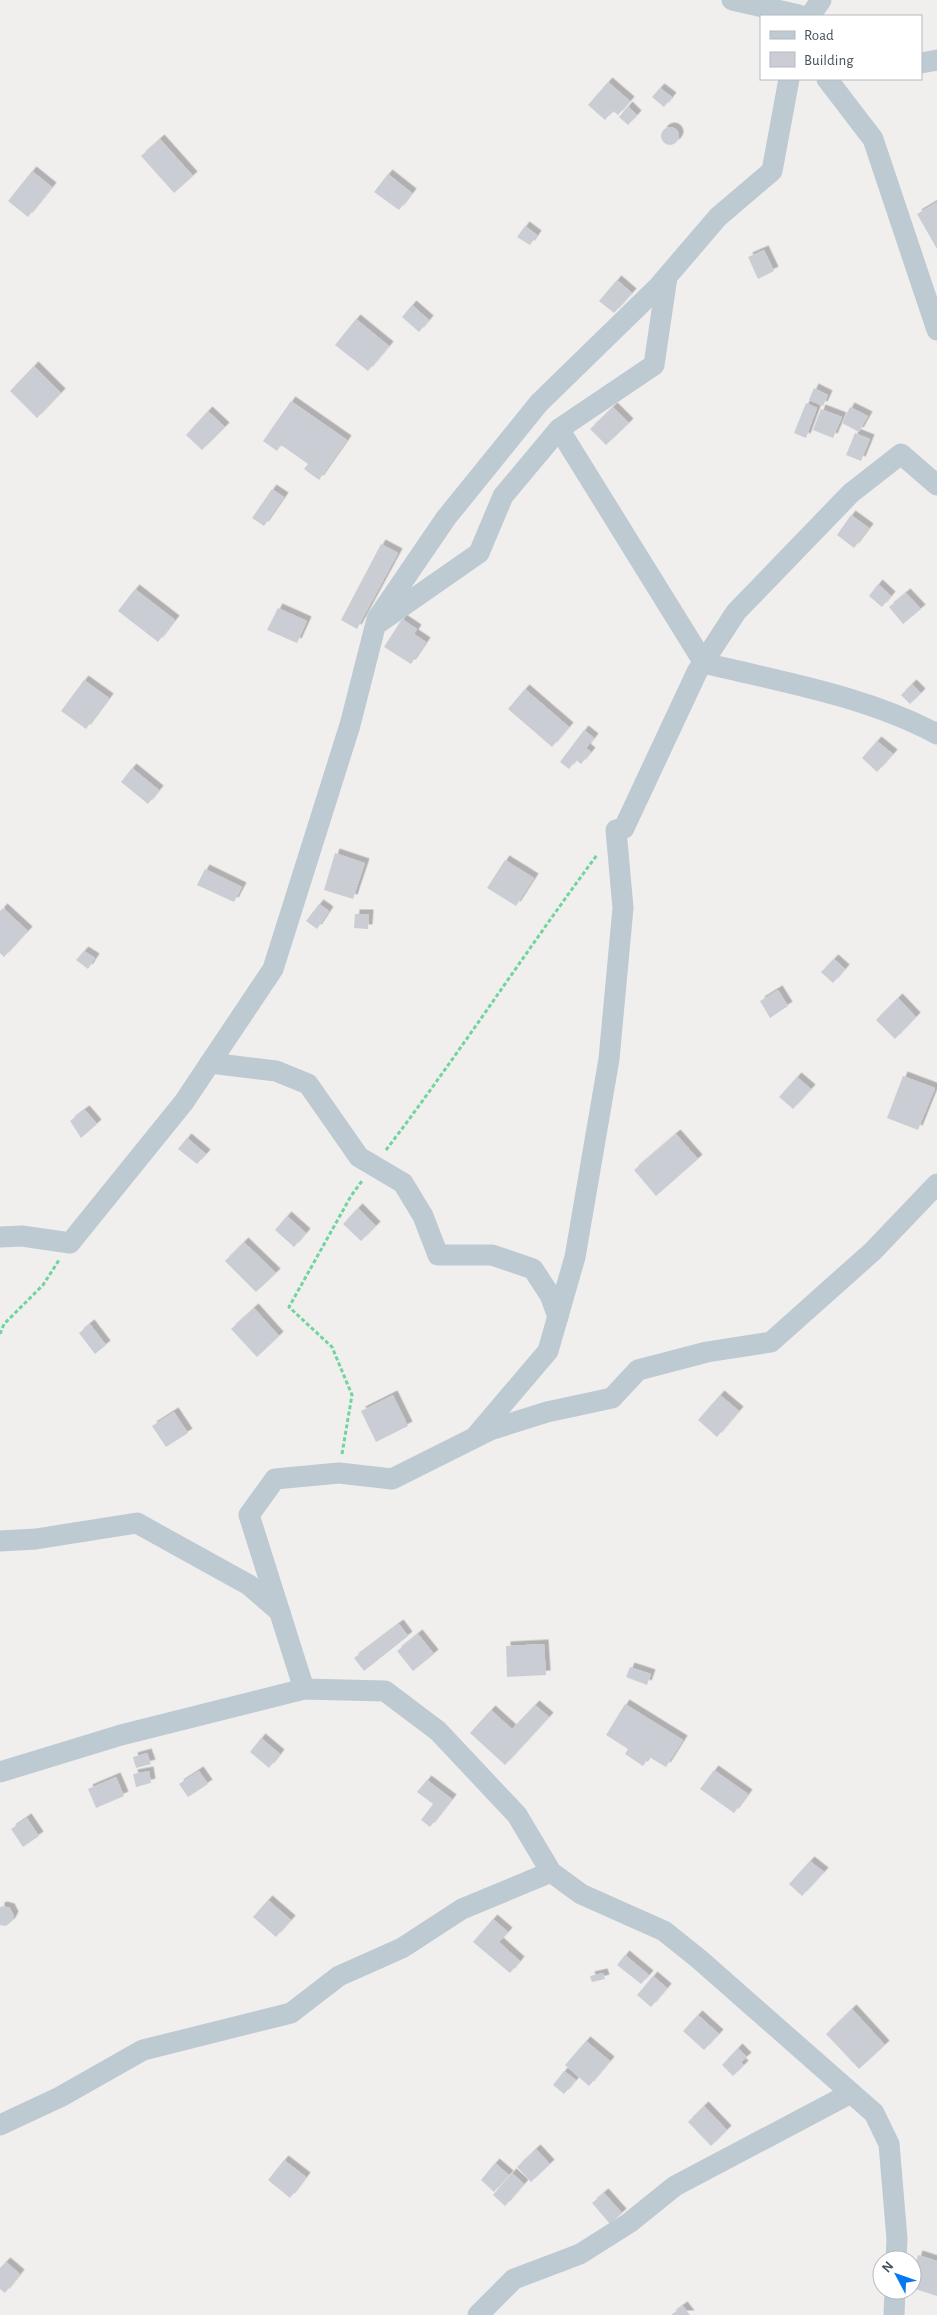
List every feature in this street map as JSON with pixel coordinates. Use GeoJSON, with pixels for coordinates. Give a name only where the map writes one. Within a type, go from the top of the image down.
{"type":"FeatureCollection","features":[{"type":"Feature","properties":{"kind":"street"},"geometry":{"type":"LineString","coordinates":[[732,0],[801,12],[821,0]]}},
{"type":"Feature","properties":{"kind":"street"},"geometry":{"type":"LineString","coordinates":[[922,63],[937,60]]}},
{"type":"Feature","properties":{"kind":"street"},"geometry":{"type":"LineString","coordinates":[[0,1237],[22,1236],[70,1243],[184,1102],[273,969],[350,725],[377,619],[446,518],[539,403],[667,277],[718,217],[772,171],[789,80]]}},
{"type":"Feature","properties":{"kind":"street"},"geometry":{"type":"LineString","coordinates":[[828,80],[873,139],[937,330]]}},
{"type":"Feature","properties":{"kind":"street"},"geometry":{"type":"LineString","coordinates":[[375,626],[479,553],[503,496],[559,430],[654,365],[667,277]]}},
{"type":"Feature","properties":{"kind":"street"},"geometry":{"type":"LineString","coordinates":[[559,430],[704,663],[820,691],[906,718],[937,734]]}},
{"type":"Feature","properties":{"kind":"street"},"geometry":{"type":"LineString","coordinates":[[475,1437],[548,1351],[575,1257],[610,1059],[623,908],[616,830],[624,828],[704,663],[743,605],[851,493],[901,454],[937,485]]}},
{"type":"Feature","properties":{"kind":"street"},"geometry":{"type":"LineString","coordinates":[[210,1063],[276,1070],[308,1084],[359,1157],[403,1183],[424,1216],[438,1255],[492,1256],[533,1268],[550,1295],[558,1317]]}},
{"type":"Feature","properties":{"kind":"street"},"geometry":{"type":"LineString","coordinates":[[304,1690],[249,1515],[275,1479],[339,1473],[392,1480],[490,1430],[547,1412],[612,1398],[638,1370],[707,1352],[771,1342],[873,1252],[937,1184]]}},
{"type":"Feature","properties":{"kind":"street"},"geometry":{"type":"LineString","coordinates":[[0,1541],[36,1539],[137,1524],[249,1585],[280,1612]]}},
{"type":"Feature","properties":{"kind":"street"},"geometry":{"type":"LineString","coordinates":[[0,1772],[121,1735],[304,1690],[385,1691],[438,1731],[517,1815],[551,1872],[581,1894],[664,1931],[699,1959],[874,2112],[889,2144],[896,2250]]}},
{"type":"Feature","properties":{"kind":"street"},"geometry":{"type":"LineString","coordinates":[[0,2125],[60,2097],[143,2050],[291,2013],[339,1976],[402,1948],[462,1909],[551,1872]]}},
{"type":"Feature","properties":{"kind":"street"},"geometry":{"type":"LineString","coordinates":[[478,2315],[514,2279],[580,2254],[629,2223],[675,2186],[851,2093]]}},
{"type":"Feature","properties":{"kind":"street"},"geometry":{"type":"LineString","coordinates":[[894,2315],[895,2300]]}},
{"type":"Feature","properties":{"kind":"path"},"geometry":{"type":"LineString","coordinates":[[339,1473],[352,1396],[332,1347],[288,1307],[351,1196],[438,1082],[550,919],[616,830]]}},
{"type":"Feature","properties":{"kind":"path"},"geometry":{"type":"LineString","coordinates":[[0,1334],[4,1324],[43,1285],[70,1243]]}},
{"type":"Feature","properties":{"kind":"building"},"geometry":{"type":"Polygon","coordinates":[[[608,82],[630,101],[618,115],[613,111],[605,120],[588,105],[608,82]]]}},
{"type":"Feature","properties":{"kind":"building"},"geometry":{"type":"Polygon","coordinates":[[[660,88],[672,97],[664,107],[652,97],[660,88]]]}},
{"type":"Feature","properties":{"kind":"building"},"geometry":{"type":"Polygon","coordinates":[[[628,106],[637,115],[628,125],[619,117],[628,106]]]}},
{"type":"Feature","properties":{"kind":"building"},"geometry":{"type":"Polygon","coordinates":[[[666,127],[674,127],[679,132],[677,143],[666,145],[661,140],[661,132],[666,127]]]}},
{"type":"Feature","properties":{"kind":"building"},"geometry":{"type":"Polygon","coordinates":[[[160,139],[193,176],[174,193],[141,156],[160,139]]]}},
{"type":"Feature","properties":{"kind":"building"},"geometry":{"type":"Polygon","coordinates":[[[32,171],[52,187],[28,217],[8,201],[32,171]]]}},
{"type":"Feature","properties":{"kind":"building"},"geometry":{"type":"Polygon","coordinates":[[[388,174],[412,193],[399,210],[374,192],[388,174]]]}},
{"type":"Feature","properties":{"kind":"building"},"geometry":{"type":"Polygon","coordinates":[[[937,202],[937,249],[917,214],[937,202]]]}},
{"type":"Feature","properties":{"kind":"building"},"geometry":{"type":"Polygon","coordinates":[[[525,226],[537,235],[530,245],[517,237],[525,226]]]}},
{"type":"Feature","properties":{"kind":"building"},"geometry":{"type":"Polygon","coordinates":[[[764,250],[774,271],[758,279],[748,257],[764,250]]]}},
{"type":"Feature","properties":{"kind":"building"},"geometry":{"type":"Polygon","coordinates":[[[617,280],[632,293],[614,313],[599,301],[617,280]]]}},
{"type":"Feature","properties":{"kind":"building"},"geometry":{"type":"Polygon","coordinates":[[[412,305],[429,320],[419,332],[402,317],[412,305]]]}},
{"type":"Feature","properties":{"kind":"building"},"geometry":{"type":"Polygon","coordinates":[[[356,319],[389,346],[368,371],[335,345],[356,319]]]}},
{"type":"Feature","properties":{"kind":"building"},"geometry":{"type":"Polygon","coordinates":[[[34,366],[61,393],[37,418],[10,391],[34,366]]]}},
{"type":"Feature","properties":{"kind":"building"},"geometry":{"type":"Polygon","coordinates":[[[814,388],[828,395],[823,406],[809,400],[814,388]]]}},
{"type":"Feature","properties":{"kind":"building"},"geometry":{"type":"Polygon","coordinates":[[[291,401],[347,440],[319,480],[304,469],[308,464],[281,445],[277,451],[263,441],[291,401]]]}},
{"type":"Feature","properties":{"kind":"building"},"geometry":{"type":"Polygon","coordinates":[[[806,403],[817,408],[806,438],[794,433],[806,403]]]}},
{"type":"Feature","properties":{"kind":"building"},"geometry":{"type":"Polygon","coordinates":[[[613,407],[629,423],[606,445],[590,429],[613,407]]]}},
{"type":"Feature","properties":{"kind":"building"},"geometry":{"type":"Polygon","coordinates":[[[850,407],[868,416],[859,432],[842,423],[850,407]]]}},
{"type":"Feature","properties":{"kind":"building"},"geometry":{"type":"Polygon","coordinates":[[[821,409],[842,417],[833,438],[813,430],[821,409]]]}},
{"type":"Feature","properties":{"kind":"building"},"geometry":{"type":"Polygon","coordinates":[[[208,411],[225,427],[202,450],[186,435],[208,411]]]}},
{"type":"Feature","properties":{"kind":"building"},"geometry":{"type":"Polygon","coordinates":[[[855,433],[870,439],[861,461],[846,455],[855,433]]]}},
{"type":"Feature","properties":{"kind":"building"},"geometry":{"type":"Polygon","coordinates":[[[272,489],[284,497],[264,526],[252,518],[272,489]]]}},
{"type":"Feature","properties":{"kind":"building"},"geometry":{"type":"Polygon","coordinates":[[[851,515],[869,528],[854,548],[837,535],[851,515]]]}},
{"type":"Feature","properties":{"kind":"building"},"geometry":{"type":"Polygon","coordinates":[[[381,544],[398,553],[357,629],[341,620],[381,544]]]}},
{"type":"Feature","properties":{"kind":"building"},"geometry":{"type":"Polygon","coordinates":[[[878,584],[891,596],[882,607],[869,596],[878,584]]]}},
{"type":"Feature","properties":{"kind":"building"},"geometry":{"type":"Polygon","coordinates":[[[135,589],[175,620],[158,642],[118,611],[135,589]]]}},
{"type":"Feature","properties":{"kind":"building"},"geometry":{"type":"Polygon","coordinates":[[[906,593],[921,609],[903,624],[889,607],[906,593]]]}},
{"type":"Feature","properties":{"kind":"building"},"geometry":{"type":"Polygon","coordinates":[[[278,608],[307,621],[297,643],[267,630],[278,608]]]}},
{"type":"Feature","properties":{"kind":"building"},"geometry":{"type":"Polygon","coordinates":[[[402,619],[417,629],[414,634],[426,642],[411,664],[384,647],[402,619]]]}},
{"type":"Feature","properties":{"kind":"building"},"geometry":{"type":"Polygon","coordinates":[[[84,680],[109,698],[86,729],[61,711],[84,680]]]}},
{"type":"Feature","properties":{"kind":"building"},"geometry":{"type":"Polygon","coordinates":[[[912,684],[921,693],[910,704],[901,695],[912,684]]]}},
{"type":"Feature","properties":{"kind":"building"},"geometry":{"type":"Polygon","coordinates":[[[525,689],[569,727],[552,747],[508,709],[525,689]]]}},
{"type":"Feature","properties":{"kind":"building"},"geometry":{"type":"Polygon","coordinates":[[[584,730],[594,738],[586,748],[591,752],[581,764],[576,760],[569,769],[560,762],[584,730]]]}},
{"type":"Feature","properties":{"kind":"building"},"geometry":{"type":"Polygon","coordinates":[[[877,741],[893,754],[877,772],[862,758],[877,741]]]}},
{"type":"Feature","properties":{"kind":"building"},"geometry":{"type":"Polygon","coordinates":[[[132,768],[159,790],[148,804],[121,782],[132,768]]]}},
{"type":"Feature","properties":{"kind":"building"},"geometry":{"type":"Polygon","coordinates":[[[335,853],[365,863],[353,899],[324,890],[335,853]]]}},
{"type":"Feature","properties":{"kind":"building"},"geometry":{"type":"Polygon","coordinates":[[[505,860],[534,878],[516,906],[487,888],[505,860]]]}},
{"type":"Feature","properties":{"kind":"building"},"geometry":{"type":"Polygon","coordinates":[[[205,869],[242,887],[234,902],[197,885],[205,869]]]}},
{"type":"Feature","properties":{"kind":"building"},"geometry":{"type":"Polygon","coordinates":[[[319,904],[329,911],[317,929],[306,921],[319,904]]]}},
{"type":"Feature","properties":{"kind":"building"},"geometry":{"type":"Polygon","coordinates":[[[3,908],[28,931],[4,957],[0,953],[0,911],[3,908]]]}},
{"type":"Feature","properties":{"kind":"building"},"geometry":{"type":"Polygon","coordinates":[[[355,914],[369,914],[368,929],[354,928],[355,914]]]}},
{"type":"Feature","properties":{"kind":"building"},"geometry":{"type":"Polygon","coordinates":[[[84,951],[95,958],[88,969],[76,960],[84,951]]]}},
{"type":"Feature","properties":{"kind":"building"},"geometry":{"type":"Polygon","coordinates":[[[834,959],[845,969],[833,983],[821,972],[834,959]]]}},
{"type":"Feature","properties":{"kind":"building"},"geometry":{"type":"Polygon","coordinates":[[[778,990],[788,1006],[770,1018],[760,1001],[778,990]]]}},
{"type":"Feature","properties":{"kind":"building"},"geometry":{"type":"Polygon","coordinates":[[[898,998],[916,1017],[895,1039],[876,1020],[898,998]]]}},
{"type":"Feature","properties":{"kind":"building"},"geometry":{"type":"Polygon","coordinates":[[[903,1076],[935,1088],[918,1130],[887,1118],[903,1076]]]}},
{"type":"Feature","properties":{"kind":"building"},"geometry":{"type":"Polygon","coordinates":[[[797,1077],[811,1089],[793,1109],[779,1097],[797,1077]]]}},
{"type":"Feature","properties":{"kind":"building"},"geometry":{"type":"Polygon","coordinates":[[[85,1110],[97,1124],[81,1138],[70,1121],[85,1110]]]}},
{"type":"Feature","properties":{"kind":"building"},"geometry":{"type":"Polygon","coordinates":[[[676,1134],[698,1159],[656,1196],[634,1170],[676,1134]]]}},
{"type":"Feature","properties":{"kind":"building"},"geometry":{"type":"Polygon","coordinates":[[[187,1138],[206,1154],[197,1164],[178,1149],[187,1138]]]}},
{"type":"Feature","properties":{"kind":"building"},"geometry":{"type":"Polygon","coordinates":[[[358,1208],[376,1226],[361,1241],[343,1224],[358,1208]]]}},
{"type":"Feature","properties":{"kind":"building"},"geometry":{"type":"Polygon","coordinates":[[[287,1216],[306,1233],[294,1247],[275,1230],[287,1216]]]}},
{"type":"Feature","properties":{"kind":"building"},"geometry":{"type":"Polygon","coordinates":[[[244,1242],[276,1273],[256,1292],[225,1261],[244,1242]]]}},
{"type":"Feature","properties":{"kind":"building"},"geometry":{"type":"Polygon","coordinates":[[[254,1308],[279,1336],[257,1357],[231,1329],[254,1308]]]}},
{"type":"Feature","properties":{"kind":"building"},"geometry":{"type":"Polygon","coordinates":[[[90,1324],[106,1345],[95,1354],[79,1333],[90,1324]]]}},
{"type":"Feature","properties":{"kind":"building"},"geometry":{"type":"Polygon","coordinates":[[[393,1395],[408,1426],[376,1442],[361,1411],[393,1395]]]}},
{"type":"Feature","properties":{"kind":"building"},"geometry":{"type":"Polygon","coordinates":[[[720,1395],[739,1411],[717,1437],[698,1420],[720,1395]]]}},
{"type":"Feature","properties":{"kind":"building"},"geometry":{"type":"Polygon","coordinates":[[[174,1412],[188,1433],[166,1447],[152,1426],[174,1412]]]}},
{"type":"Feature","properties":{"kind":"building"},"geometry":{"type":"Polygon","coordinates":[[[399,1624],[408,1636],[364,1671],[354,1658],[399,1624]]]}},
{"type":"Feature","properties":{"kind":"building"},"geometry":{"type":"Polygon","coordinates":[[[418,1634],[434,1654],[413,1671],[397,1651],[418,1634]]]}},
{"type":"Feature","properties":{"kind":"building"},"geometry":{"type":"Polygon","coordinates":[[[544,1644],[546,1675],[507,1677],[506,1646],[544,1644]]]}},
{"type":"Feature","properties":{"kind":"building"},"geometry":{"type":"Polygon","coordinates":[[[630,1667],[651,1674],[647,1685],[626,1677],[630,1667]]]}},
{"type":"Feature","properties":{"kind":"building"},"geometry":{"type":"Polygon","coordinates":[[[625,1704],[683,1740],[666,1767],[649,1757],[643,1766],[625,1754],[628,1749],[606,1735],[625,1704]]]}},
{"type":"Feature","properties":{"kind":"building"},"geometry":{"type":"Polygon","coordinates":[[[535,1705],[549,1717],[505,1765],[470,1733],[491,1710],[512,1729],[535,1705]]]}},
{"type":"Feature","properties":{"kind":"building"},"geometry":{"type":"Polygon","coordinates":[[[261,1738],[280,1754],[269,1768],[250,1752],[261,1738]]]}},
{"type":"Feature","properties":{"kind":"building"},"geometry":{"type":"Polygon","coordinates":[[[147,1753],[151,1764],[136,1768],[133,1757],[147,1753]]]}},
{"type":"Feature","properties":{"kind":"building"},"geometry":{"type":"Polygon","coordinates":[[[714,1770],[748,1794],[734,1813],[700,1789],[714,1770]]]}},
{"type":"Feature","properties":{"kind":"building"},"geometry":{"type":"Polygon","coordinates":[[[149,1771],[151,1783],[136,1787],[133,1774],[149,1771]]]}},
{"type":"Feature","properties":{"kind":"building"},"geometry":{"type":"Polygon","coordinates":[[[199,1771],[208,1784],[188,1797],[179,1784],[199,1771]]]}},
{"type":"Feature","properties":{"kind":"building"},"geometry":{"type":"Polygon","coordinates":[[[116,1777],[124,1796],[96,1808],[88,1789],[116,1777]]]}},
{"type":"Feature","properties":{"kind":"building"},"geometry":{"type":"Polygon","coordinates":[[[427,1780],[452,1799],[430,1827],[421,1820],[433,1804],[417,1792],[427,1780]]]}},
{"type":"Feature","properties":{"kind":"building"},"geometry":{"type":"Polygon","coordinates":[[[27,1818],[39,1836],[23,1847],[11,1829],[27,1818]]]}},
{"type":"Feature","properties":{"kind":"building"},"geometry":{"type":"Polygon","coordinates":[[[810,1861],[824,1872],[802,1896],[789,1884],[810,1861]]]}},
{"type":"Feature","properties":{"kind":"building"},"geometry":{"type":"Polygon","coordinates":[[[268,1900],[291,1920],[276,1937],[253,1917],[268,1900]]]}},
{"type":"Feature","properties":{"kind":"building"},"geometry":{"type":"Polygon","coordinates":[[[0,1907],[10,1908],[14,1916],[6,1926],[0,1925],[0,1907]]]}},
{"type":"Feature","properties":{"kind":"building"},"geometry":{"type":"Polygon","coordinates":[[[493,1919],[508,1932],[499,1942],[520,1961],[510,1973],[473,1942],[493,1919]]]}},
{"type":"Feature","properties":{"kind":"building"},"geometry":{"type":"Polygon","coordinates":[[[625,1955],[649,1975],[641,1984],[617,1965],[625,1955]]]}},
{"type":"Feature","properties":{"kind":"building"},"geometry":{"type":"Polygon","coordinates":[[[603,1973],[605,1979],[592,1982],[590,1976],[603,1973]]]}},
{"type":"Feature","properties":{"kind":"building"},"geometry":{"type":"Polygon","coordinates":[[[653,1976],[667,1988],[651,2007],[637,1995],[653,1976]]]}},
{"type":"Feature","properties":{"kind":"building"},"geometry":{"type":"Polygon","coordinates":[[[852,2009],[885,2045],[859,2069],[826,2034],[852,2009]]]}},
{"type":"Feature","properties":{"kind":"building"},"geometry":{"type":"Polygon","coordinates":[[[698,2015],[719,2034],[704,2050],[683,2031],[698,2015]]]}},
{"type":"Feature","properties":{"kind":"building"},"geometry":{"type":"Polygon","coordinates":[[[586,2041],[610,2061],[589,2086],[565,2065],[586,2041]]]}},
{"type":"Feature","properties":{"kind":"building"},"geometry":{"type":"Polygon","coordinates":[[[738,2048],[747,2057],[741,2062],[744,2065],[733,2076],[722,2065],[738,2048]]]}},
{"type":"Feature","properties":{"kind":"building"},"geometry":{"type":"Polygon","coordinates":[[[564,2071],[576,2080],[564,2094],[553,2085],[564,2071]]]}},
{"type":"Feature","properties":{"kind":"building"},"geometry":{"type":"Polygon","coordinates":[[[704,2106],[727,2130],[711,2146],[688,2122],[704,2106]]]}},
{"type":"Feature","properties":{"kind":"building"},"geometry":{"type":"Polygon","coordinates":[[[536,2149],[550,2164],[531,2182],[517,2167],[536,2149]]]}},
{"type":"Feature","properties":{"kind":"building"},"geometry":{"type":"Polygon","coordinates":[[[284,2160],[306,2177],[290,2198],[268,2180],[284,2160]]]}},
{"type":"Feature","properties":{"kind":"building"},"geometry":{"type":"Polygon","coordinates":[[[495,2163],[509,2175],[494,2192],[481,2180],[495,2163]]]}},
{"type":"Feature","properties":{"kind":"building"},"geometry":{"type":"Polygon","coordinates":[[[512,2173],[524,2184],[505,2206],[493,2195],[512,2173]]]}},
{"type":"Feature","properties":{"kind":"building"},"geometry":{"type":"Polygon","coordinates":[[[604,2193],[622,2213],[610,2224],[592,2203],[604,2193]]]}},
{"type":"Feature","properties":{"kind":"building"},"geometry":{"type":"Polygon","coordinates":[[[922,2256],[937,2261],[937,2296],[922,2291],[922,2256]]]}},
{"type":"Feature","properties":{"kind":"building"},"geometry":{"type":"Polygon","coordinates":[[[6,2262],[20,2274],[5,2293],[0,2289],[0,2268],[6,2262]]]}},
{"type":"Feature","properties":{"kind":"building"},"geometry":{"type":"Polygon","coordinates":[[[683,2306],[690,2315],[671,2315],[683,2306]]]}}]}
